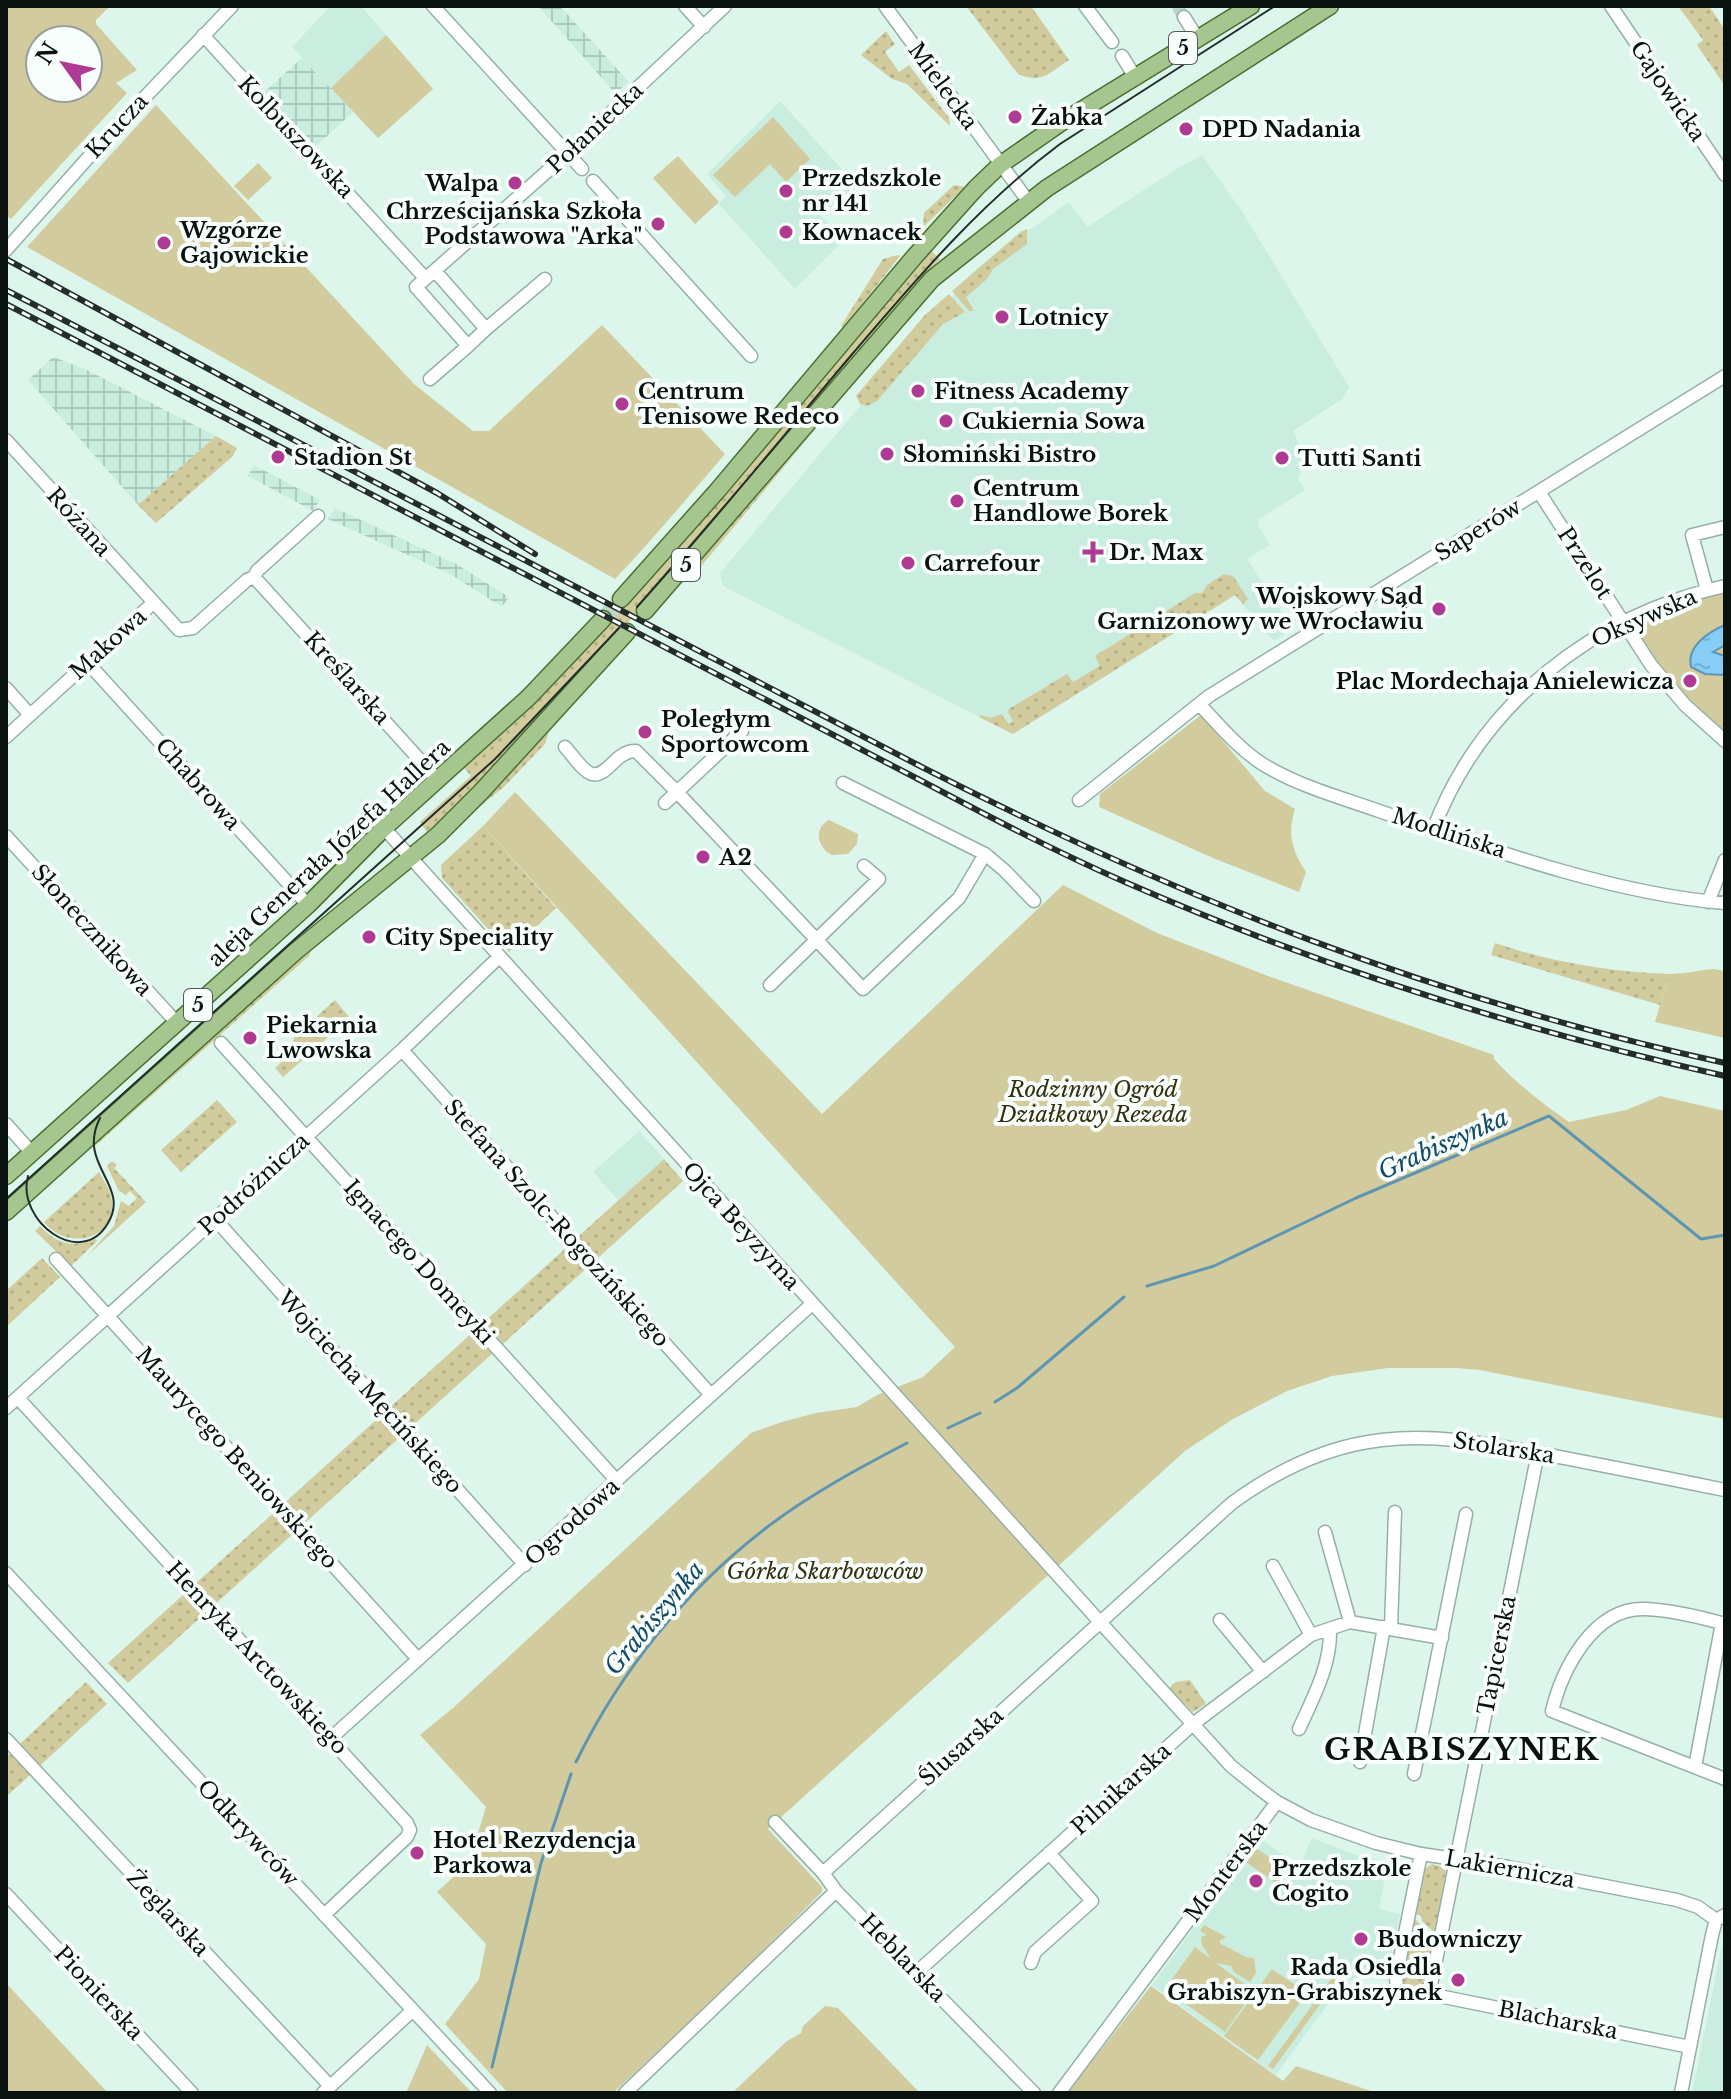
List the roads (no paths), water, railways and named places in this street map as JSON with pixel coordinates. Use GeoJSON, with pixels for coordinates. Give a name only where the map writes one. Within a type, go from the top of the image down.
{"type":"FeatureCollection","features":[{"type":"Feature","properties":{"kind":"main road","name":"5"},"geometry":{"type":"LineString","coordinates":[[621,599],[722,485],[915,256],[1000,165],[1062,122],[1251,6]]}},
{"type":"Feature","properties":{"kind":"main road","name":"5"},"geometry":{"type":"LineString","coordinates":[[645,611],[920,292],[1028,201],[1330,6]]}},
{"type":"Feature","properties":{"kind":"main road","name":"aleja Generała Józefa Hallera"},"geometry":{"type":"LineString","coordinates":[[6,1176],[308,905],[384,828],[536,690],[603,619]]}},
{"type":"Feature","properties":{"kind":"main road","name":"5"},"geometry":{"type":"LineString","coordinates":[[6,1212],[296,951],[438,835],[627,632]]}},
{"type":"Feature","properties":{"kind":"street","name":"Krucza"},"geometry":{"type":"LineString","coordinates":[[6,250],[110,133],[232,6]]}},
{"type":"Feature","properties":{"kind":"street"},"geometry":{"type":"LineString","coordinates":[[433,6],[582,169]]}},
{"type":"Feature","properties":{"kind":"street"},"geometry":{"type":"LineString","coordinates":[[685,6],[704,27]]}},
{"type":"Feature","properties":{"kind":"street","name":"Połaniecka"},"geometry":{"type":"LineString","coordinates":[[430,274],[568,153],[725,6]]}},
{"type":"Feature","properties":{"kind":"street","name":"Mielecka"},"geometry":{"type":"LineString","coordinates":[[885,6],[1028,201]]}},
{"type":"Feature","properties":{"kind":"street"},"geometry":{"type":"LineString","coordinates":[[1085,6],[1112,42]]}},
{"type":"Feature","properties":{"kind":"street","name":"Gajowicka"},"geometry":{"type":"LineString","coordinates":[[1611,6],[1725,175]]}},
{"type":"Feature","properties":{"kind":"street"},"geometry":{"type":"LineString","coordinates":[[1184,17],[1198,39]]}},
{"type":"Feature","properties":{"kind":"street","name":"Kolbuszowska"},"geometry":{"type":"LineString","coordinates":[[203,35],[486,329]]}},
{"type":"Feature","properties":{"kind":"street"},"geometry":{"type":"LineString","coordinates":[[1122,56],[1135,77]]}},
{"type":"Feature","properties":{"kind":"street"},"geometry":{"type":"LineString","coordinates":[[593,181],[751,356]]}},
{"type":"Feature","properties":{"kind":"street","name":"Kolbuszowska"},"geometry":{"type":"LineString","coordinates":[[430,274],[416,287],[468,346]]}},
{"type":"Feature","properties":{"kind":"street"},"geometry":{"type":"LineString","coordinates":[[430,379],[545,279]]}},
{"type":"Feature","properties":{"kind":"street","name":"Saperów"},"geometry":{"type":"LineString","coordinates":[[1079,800],[1200,705],[1245,674],[1725,376]]}},
{"type":"Feature","properties":{"kind":"street","name":"Różana"},"geometry":{"type":"LineString","coordinates":[[6,440],[153,603]]}},
{"type":"Feature","properties":{"kind":"street","name":"Przelot"},"geometry":{"type":"LineString","coordinates":[[1539,492],[1667,686],[1725,741]]}},
{"type":"Feature","properties":{"kind":"street","name":"Makowa"},"geometry":{"type":"LineString","coordinates":[[6,737],[153,603],[177,629],[188,630],[254,577],[318,516]]}},
{"type":"Feature","properties":{"kind":"street","name":"Oksywska"},"geometry":{"type":"LineString","coordinates":[[1707,590],[1692,535],[1725,527]]}},
{"type":"Feature","properties":{"kind":"street","name":"Kreślarska"},"geometry":{"type":"LineString","coordinates":[[254,577],[438,780]]}},
{"type":"Feature","properties":{"kind":"street","name":"Oksywska"},"geometry":{"type":"LineString","coordinates":[[1433,830],[1452,786],[1473,751],[1507,707],[1551,666],[1623,622],[1725,586]]}},
{"type":"Feature","properties":{"kind":"street","name":"Chabrowa"},"geometry":{"type":"LineString","coordinates":[[87,662],[308,905]]}},
{"type":"Feature","properties":{"kind":"street"},"geometry":{"type":"LineString","coordinates":[[6,688],[30,715]]}},
{"type":"Feature","properties":{"kind":"street","name":"Modlińska"},"geometry":{"type":"LineString","coordinates":[[1200,705],[1238,746],[1287,777],[1433,830],[1570,872],[1668,898],[1725,903]]}},
{"type":"Feature","properties":{"kind":"street"},"geometry":{"type":"LineString","coordinates":[[665,803],[742,731]]}},
{"type":"Feature","properties":{"kind":"street"},"geometry":{"type":"LineString","coordinates":[[565,747],[588,772],[595,774],[603,772],[624,752],[636,751],[863,989],[959,898],[985,854]]}},
{"type":"Feature","properties":{"kind":"street"},"geometry":{"type":"LineString","coordinates":[[843,783],[985,854],[1034,901]]}},
{"type":"Feature","properties":{"kind":"street","name":"Ojca Beyzyma"},"geometry":{"type":"LineString","coordinates":[[384,828],[1100,1622]]}},
{"type":"Feature","properties":{"kind":"street","name":"Słonecznikowa"},"geometry":{"type":"LineString","coordinates":[[6,836],[177,1023]]}},
{"type":"Feature","properties":{"kind":"street"},"geometry":{"type":"LineString","coordinates":[[1708,902],[1725,860]]}},
{"type":"Feature","properties":{"kind":"street"},"geometry":{"type":"LineString","coordinates":[[770,985],[879,879],[864,866]]}},
{"type":"Feature","properties":{"kind":"street","name":"Podróżnicza"},"geometry":{"type":"LineString","coordinates":[[6,1408],[306,1138],[499,957]]}},
{"type":"Feature","properties":{"kind":"street","name":"Ignacego Domeyki"},"geometry":{"type":"LineString","coordinates":[[221,1043],[617,1481]]}},
{"type":"Feature","properties":{"kind":"street","name":"Stefana Szolc-Rogozińskiego"},"geometry":{"type":"LineString","coordinates":[[402,1050],[711,1395]]}},
{"type":"Feature","properties":{"kind":"street"},"geometry":{"type":"LineString","coordinates":[[6,1124],[32,1153]]}},
{"type":"Feature","properties":{"kind":"street","name":"Wojciecha Męcińskiego"},"geometry":{"type":"LineString","coordinates":[[215,1219],[525,1565]]}},
{"type":"Feature","properties":{"kind":"street","name":"Maurycego Beniowskiego"},"geometry":{"type":"LineString","coordinates":[[56,1259],[418,1659]]}},
{"type":"Feature","properties":{"kind":"street","name":"Ogrodowa"},"geometry":{"type":"LineString","coordinates":[[331,1738],[812,1304]]}},
{"type":"Feature","properties":{"kind":"street","name":"Henryka Arctowskiego"},"geometry":{"type":"LineString","coordinates":[[18,1398],[385,1797],[410,1830],[407,1837],[324,1915]]}},
{"type":"Feature","properties":{"kind":"street","name":"Stolarska"},"geometry":{"type":"LineString","coordinates":[[1100,1622],[1232,1503],[1265,1479],[1316,1457],[1382,1440],[1454,1438],[1725,1490]]}},
{"type":"Feature","properties":{"kind":"street","name":"Tapicerska"},"geometry":{"type":"LineString","coordinates":[[1456,1858],[1538,1453]]}},
{"type":"Feature","properties":{"kind":"street"},"geometry":{"type":"LineString","coordinates":[[1360,1762],[1387,1628],[1395,1512]]}},
{"type":"Feature","properties":{"kind":"street"},"geometry":{"type":"LineString","coordinates":[[1414,1774],[1466,1514]]}},
{"type":"Feature","properties":{"kind":"street"},"geometry":{"type":"LineString","coordinates":[[1325,1532],[1350,1622]]}},
{"type":"Feature","properties":{"kind":"street"},"geometry":{"type":"LineString","coordinates":[[1273,1566],[1311,1635],[1350,1622],[1442,1638]]}},
{"type":"Feature","properties":{"kind":"street","name":"Odkrywców"},"geometry":{"type":"LineString","coordinates":[[6,1573],[490,2093]]}},
{"type":"Feature","properties":{"kind":"street"},"geometry":{"type":"LineString","coordinates":[[1695,1767],[1724,1623],[1644,1609],[1614,1616],[1579,1647],[1567,1667],[1552,1711],[1725,1779]]}},
{"type":"Feature","properties":{"kind":"street"},"geometry":{"type":"LineString","coordinates":[[1220,1620],[1263,1672]]}},
{"type":"Feature","properties":{"kind":"street","name":"Lakiernicza"},"geometry":{"type":"LineString","coordinates":[[1100,1622],[1231,1766],[1277,1802],[1343,1833],[1421,1854],[1677,1900],[1718,1916]]}},
{"type":"Feature","properties":{"kind":"street","name":"Ślusarska"},"geometry":{"type":"LineString","coordinates":[[823,1873],[1100,1622]]}},
{"type":"Feature","properties":{"kind":"street"},"geometry":{"type":"LineString","coordinates":[[1299,1729],[1322,1678],[1330,1629]]}},
{"type":"Feature","properties":{"kind":"street","name":"Pilnikarska"},"geometry":{"type":"LineString","coordinates":[[917,1972],[1193,1724],[1311,1635]]}},
{"type":"Feature","properties":{"kind":"street","name":"Żeglarska"},"geometry":{"type":"LineString","coordinates":[[6,1739],[327,2090]]}},
{"type":"Feature","properties":{"kind":"street","name":"Monterska"},"geometry":{"type":"LineString","coordinates":[[1059,2093],[1277,1802]]}},
{"type":"Feature","properties":{"kind":"street","name":"Heblarska"},"geometry":{"type":"LineString","coordinates":[[775,1822],[836,1891],[1034,2093]]}},
{"type":"Feature","properties":{"kind":"street"},"geometry":{"type":"LineString","coordinates":[[1031,1963],[1035,1952],[1092,1901],[1049,1853]]}},
{"type":"Feature","properties":{"kind":"street","name":"Blacharska"},"geometry":{"type":"LineString","coordinates":[[1421,1854],[1396,1984],[1403,1993],[1414,1995],[1427,1990],[1439,1996],[1690,2047]]}},
{"type":"Feature","properties":{"kind":"street"},"geometry":{"type":"LineString","coordinates":[[1427,1990],[1431,1985],[1456,1858]]}},
{"type":"Feature","properties":{"kind":"street"},"geometry":{"type":"LineString","coordinates":[[625,2093],[836,1891]]}},
{"type":"Feature","properties":{"kind":"street","name":"Pionierska"},"geometry":{"type":"LineString","coordinates":[[6,1894],[192,2093]]}},
{"type":"Feature","properties":{"kind":"street"},"geometry":{"type":"LineString","coordinates":[[1681,2093],[1718,1916]]}},
{"type":"Feature","properties":{"kind":"street"},"geometry":{"type":"LineString","coordinates":[[327,2090],[413,2010]]}},
{"type":"Feature","properties":{"kind":"water"},"geometry":{"type":"Polygon","coordinates":[[[1725,625],[1725,645],[1713,652],[1725,656],[1725,675],[1705,674],[1691,667],[1695,647],[1705,636],[1725,625]]]}},
{"type":"Feature","properties":{"kind":"waterway","name":"Grabiszynka"},"geometry":{"type":"LineString","coordinates":[[1147,1286],[1214,1266],[1356,1198],[1549,1116],[1701,1239],[1725,1235]]}},
{"type":"Feature","properties":{"kind":"waterway","name":"Grabiszynka"},"geometry":{"type":"LineString","coordinates":[[995,1402],[1017,1388],[1124,1297]]}},
{"type":"Feature","properties":{"kind":"waterway","name":"Grabiszynka"},"geometry":{"type":"LineString","coordinates":[[948,1428],[980,1413]]}},
{"type":"Feature","properties":{"kind":"waterway","name":"Grabiszynka"},"geometry":{"type":"LineString","coordinates":[[576,1762],[634,1664],[682,1605],[709,1578],[766,1528],[799,1504],[907,1443]]}},
{"type":"Feature","properties":{"kind":"waterway","name":"Grabiszynka"},"geometry":{"type":"LineString","coordinates":[[492,2067],[541,1863],[571,1774]]}},
{"type":"Feature","properties":{"kind":"tunnel"},"geometry":{"type":"LineString","coordinates":[[1177,6],[1184,17]]}},
{"type":"Feature","properties":{"kind":"tunnel"},"geometry":{"type":"LineString","coordinates":[[603,619],[621,599]]}},
{"type":"Feature","properties":{"kind":"tram line"},"geometry":{"type":"LineString","coordinates":[[637,607],[902,296],[1003,191],[1060,144],[1275,6]]}},
{"type":"Feature","properties":{"kind":"tram line"},"geometry":{"type":"LineString","coordinates":[[6,1199],[495,759],[619,628]]}},
{"type":"Feature","properties":{"kind":"tram line"},"geometry":{"type":"LineString","coordinates":[[28,1176],[27,1193],[32,1209],[53,1234],[68,1241],[82,1242],[96,1236],[108,1223],[113,1210],[113,1197],[94,1149],[94,1134],[100,1118]]}},
{"type":"Feature","properties":{"kind":"railway"},"geometry":{"type":"LineString","coordinates":[[6,259],[437,493],[535,554]]}},
{"type":"Feature","properties":{"kind":"railway"},"geometry":{"type":"LineString","coordinates":[[6,290],[916,764],[1111,858],[1210,901],[1412,976],[1514,1009],[1725,1063]]}},
{"type":"Feature","properties":{"kind":"railway"},"geometry":{"type":"LineString","coordinates":[[6,304],[995,819],[1099,870],[1197,913],[1420,993],[1572,1038],[1725,1076]]}},
{"type":"Feature","properties":{"kind":"place","name":"Żabka"},"geometry":{"type":"Point","coordinates":[1015,117]}},
{"type":"Feature","properties":{"kind":"place","name":"DPD Nadania"},"geometry":{"type":"Point","coordinates":[1186,129]}},
{"type":"Feature","properties":{"kind":"place","name":"Walpa"},"geometry":{"type":"Point","coordinates":[515,183]}},
{"type":"Feature","properties":{"kind":"place","name":"Przedszkole nr 141"},"geometry":{"type":"Point","coordinates":[786,191]}},
{"type":"Feature","properties":{"kind":"place","name":"Chrześcijańska Szkoła Podstawowa \"Arka\""},"geometry":{"type":"Point","coordinates":[658,224]}},
{"type":"Feature","properties":{"kind":"place","name":"Kownacek"},"geometry":{"type":"Point","coordinates":[786,232]}},
{"type":"Feature","properties":{"kind":"place","name":"Wzgórze Gajowickie"},"geometry":{"type":"Point","coordinates":[164,243]}},
{"type":"Feature","properties":{"kind":"place","name":"Lotnicy"},"geometry":{"type":"Point","coordinates":[1002,317]}},
{"type":"Feature","properties":{"kind":"place","name":"Fitness Academy"},"geometry":{"type":"Point","coordinates":[918,391]}},
{"type":"Feature","properties":{"kind":"place","name":"Centrum Tenisowe Redeco"},"geometry":{"type":"Point","coordinates":[622,404]}},
{"type":"Feature","properties":{"kind":"place","name":"Cukiernia Sowa"},"geometry":{"type":"Point","coordinates":[946,421]}},
{"type":"Feature","properties":{"kind":"place","name":"Słomiński Bistro"},"geometry":{"type":"Point","coordinates":[887,454]}},
{"type":"Feature","properties":{"kind":"place","name":"Stadion St"},"geometry":{"type":"Point","coordinates":[278,457]}},
{"type":"Feature","properties":{"kind":"place","name":"Tutti Santi"},"geometry":{"type":"Point","coordinates":[1282,458]}},
{"type":"Feature","properties":{"kind":"place","name":"Centrum Handlowe Borek"},"geometry":{"type":"Point","coordinates":[957,501]}},
{"type":"Feature","properties":{"kind":"place","name":"Dr. Max"},"geometry":{"type":"Point","coordinates":[1093,552]}},
{"type":"Feature","properties":{"kind":"place","name":"Carrefour"},"geometry":{"type":"Point","coordinates":[908,563]}},
{"type":"Feature","properties":{"kind":"place","name":"Wojskowy Sąd Garnizonowy we Wrocławiu"},"geometry":{"type":"Point","coordinates":[1439,609]}},
{"type":"Feature","properties":{"kind":"place","name":"Plac Mordechaja Anielewicza"},"geometry":{"type":"Point","coordinates":[1690,681]}},
{"type":"Feature","properties":{"kind":"place","name":"Poległym Sportowcom"},"geometry":{"type":"Point","coordinates":[645,732]}},
{"type":"Feature","properties":{"kind":"place","name":"A2"},"geometry":{"type":"Point","coordinates":[703,857]}},
{"type":"Feature","properties":{"kind":"place","name":"City Speciality"},"geometry":{"type":"Point","coordinates":[369,937]}},
{"type":"Feature","properties":{"kind":"place","name":"Piekarnia Lwowska"},"geometry":{"type":"Point","coordinates":[250,1038]}},
{"type":"Feature","properties":{"kind":"place","name":"Hotel Rezydencja Parkowa"},"geometry":{"type":"Point","coordinates":[417,1853]}},
{"type":"Feature","properties":{"kind":"place","name":"Przedszkole Cogito"},"geometry":{"type":"Point","coordinates":[1256,1881]}},
{"type":"Feature","properties":{"kind":"place","name":"Budowniczy"},"geometry":{"type":"Point","coordinates":[1361,1939]}},
{"type":"Feature","properties":{"kind":"place","name":"Rada Osiedla Grabiszyn-Grabiszynek"},"geometry":{"type":"Point","coordinates":[1458,1980]}},
{"type":"Feature","properties":{"kind":"district","name":"GRABISZYNEK"},"geometry":{"type":"Point","coordinates":[1462,1749]}},
{"type":"Feature","properties":{"kind":"park label","name":"Rodzinny Ogród Działkowy Rezeda"},"geometry":{"type":"Point","coordinates":[1093,1102]}},
{"type":"Feature","properties":{"kind":"park label","name":"Górka Skarbowców"},"geometry":{"type":"Point","coordinates":[825,1571]}}]}
